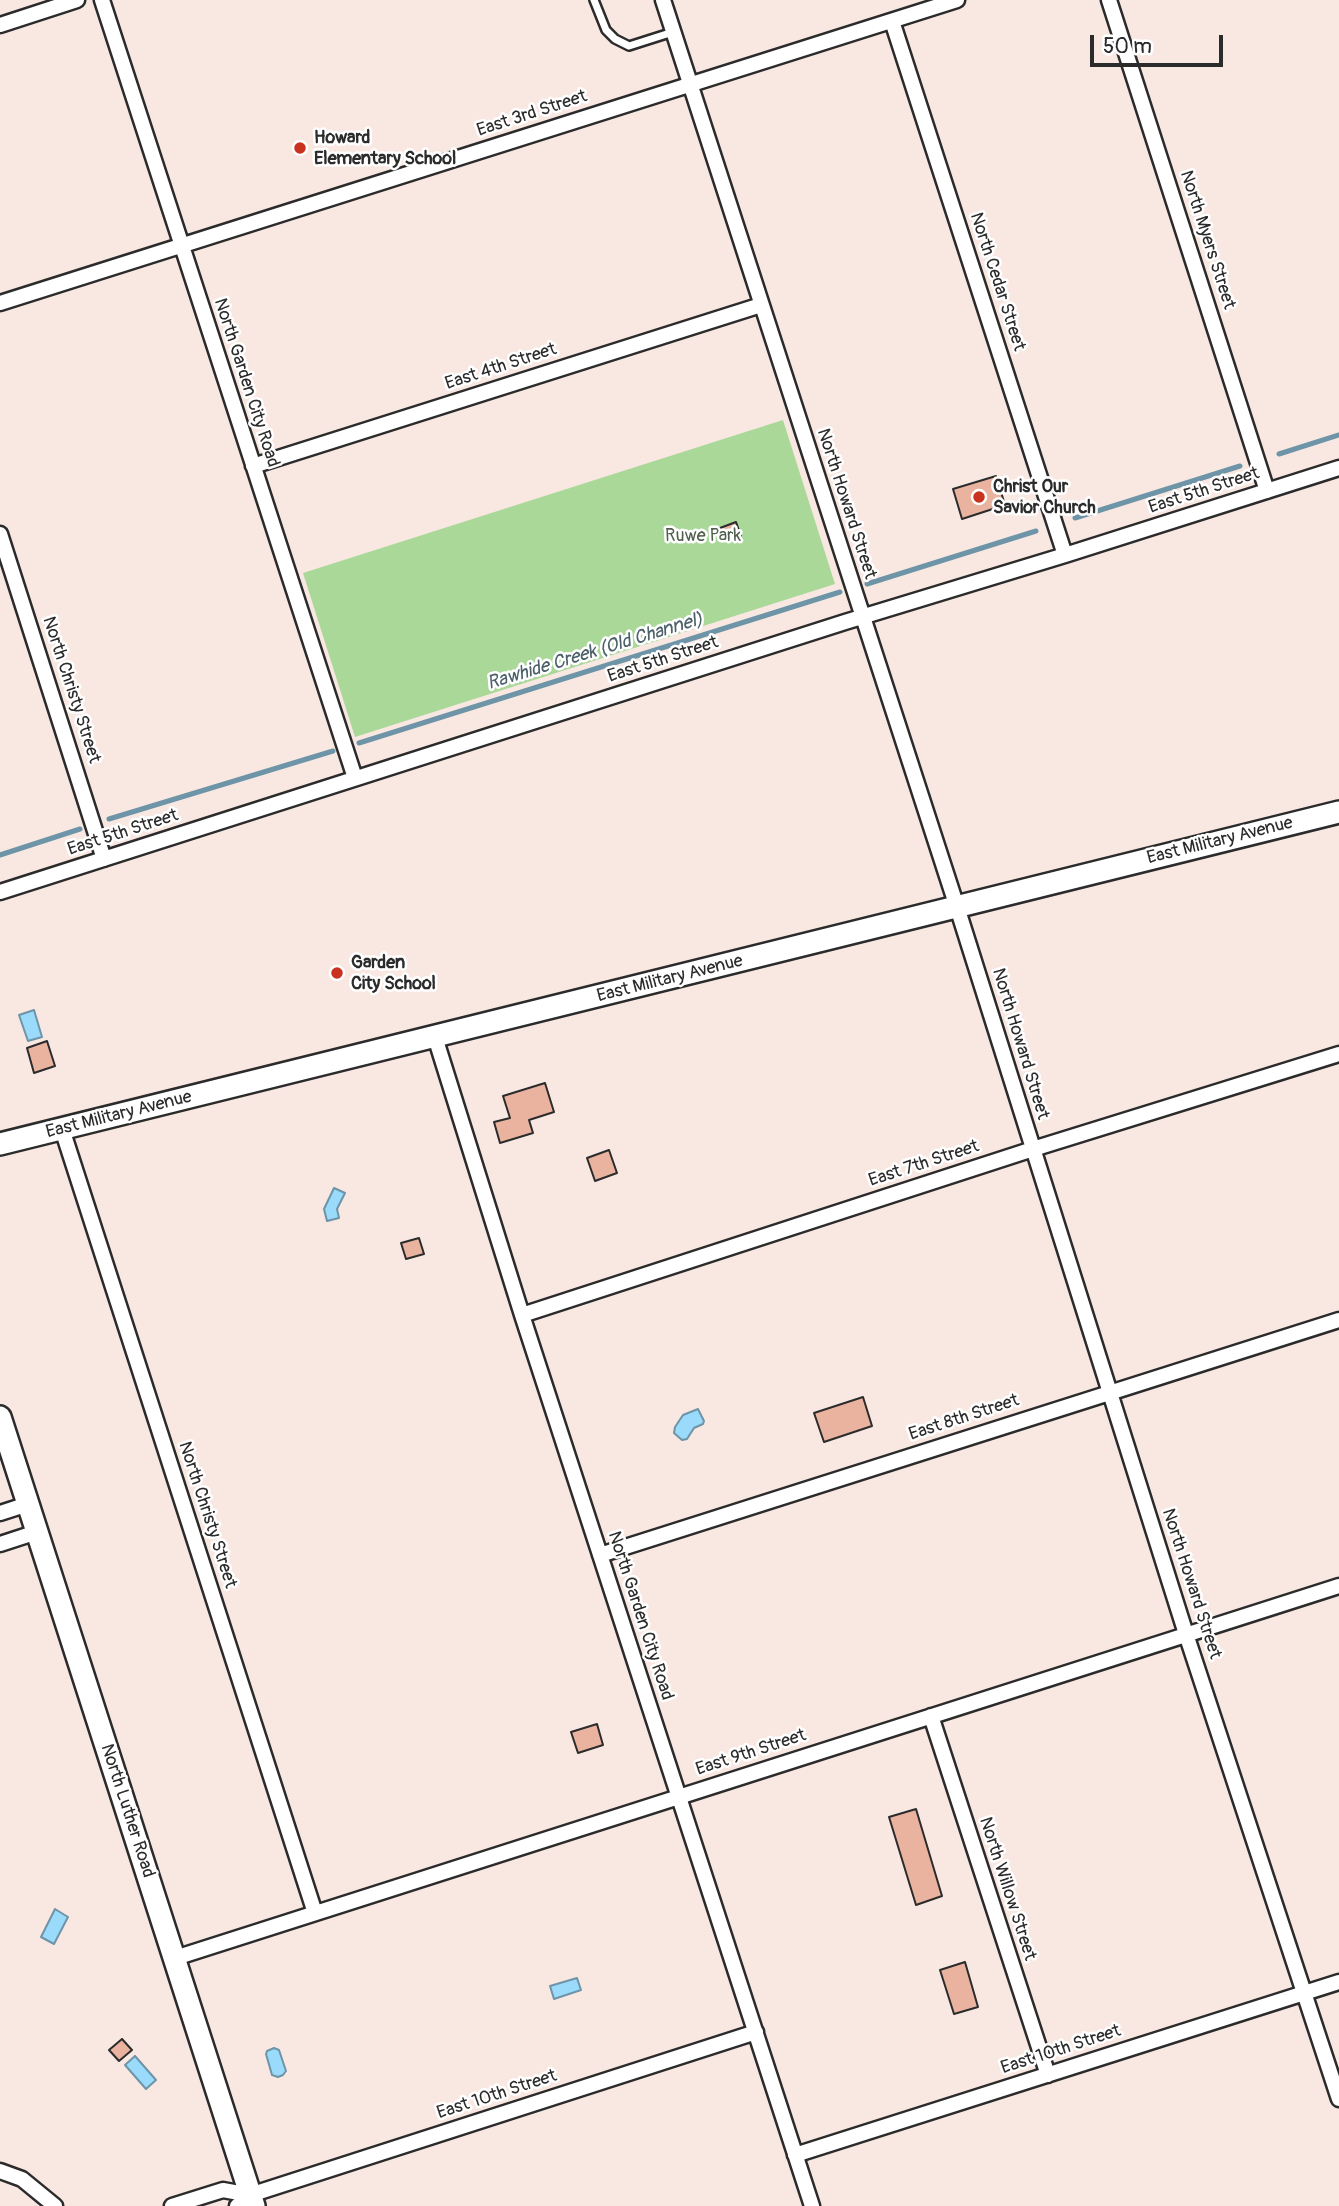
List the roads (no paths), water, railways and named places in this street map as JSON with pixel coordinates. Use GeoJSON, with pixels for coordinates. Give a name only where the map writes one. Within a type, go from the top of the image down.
{"type":"FeatureCollection","features":[{"type":"Feature","properties":{"kind":"main road","name":"East Military Avenue"},"geometry":{"type":"LineString","coordinates":[[0,1144],[1339,811]]}},
{"type":"Feature","properties":{"kind":"main road","name":"North Luther Road"},"geometry":{"type":"LineString","coordinates":[[0,1417],[175,1958],[247,2202]]}},
{"type":"Feature","properties":{"kind":"street"},"geometry":{"type":"LineString","coordinates":[[0,24],[78,0]]}},
{"type":"Feature","properties":{"kind":"street","name":"North Garden City Road"},"geometry":{"type":"LineString","coordinates":[[102,0],[355,778]]}},
{"type":"Feature","properties":{"kind":"street","name":"North Howard Street"},"geometry":{"type":"LineString","coordinates":[[663,0],[957,907],[1186,1634],[1339,2099]]}},
{"type":"Feature","properties":{"kind":"street","name":"East 3rd Street"},"geometry":{"type":"LineString","coordinates":[[0,303],[957,0]]}},
{"type":"Feature","properties":{"kind":"street","name":"North Myers Street"},"geometry":{"type":"LineString","coordinates":[[1109,0],[1267,491]]}},
{"type":"Feature","properties":{"kind":"street","name":"North Cedar Street"},"geometry":{"type":"LineString","coordinates":[[892,21],[1065,555]]}},
{"type":"Feature","properties":{"kind":"street","name":"East 4th Street"},"geometry":{"type":"LineString","coordinates":[[253,466],[761,305]]}},
{"type":"Feature","properties":{"kind":"street","name":"East 5th Street"},"geometry":{"type":"LineString","coordinates":[[0,892],[1339,468]]}},
{"type":"Feature","properties":{"kind":"street","name":"North Christy Street"},"geometry":{"type":"LineString","coordinates":[[0,534],[104,859]]}},
{"type":"Feature","properties":{"kind":"street","name":"North Garden City Road"},"geometry":{"type":"LineString","coordinates":[[435,1037],[522,1315],[812,2206]]}},
{"type":"Feature","properties":{"kind":"street","name":"East 7th Street"},"geometry":{"type":"LineString","coordinates":[[522,1315],[1033,1149],[1339,1054]]}},
{"type":"Feature","properties":{"kind":"street","name":"North Christy Street"},"geometry":{"type":"LineString","coordinates":[[62,1129],[315,1913]]}},
{"type":"Feature","properties":{"kind":"street","name":"East 8th Street"},"geometry":{"type":"LineString","coordinates":[[600,1555],[1339,1320]]}},
{"type":"Feature","properties":{"kind":"street"},"geometry":{"type":"LineString","coordinates":[[0,1513],[28,1504]]}},
{"type":"Feature","properties":{"kind":"street"},"geometry":{"type":"LineString","coordinates":[[0,1544],[37,1532]]}},
{"type":"Feature","properties":{"kind":"street","name":"East 9th Street"},"geometry":{"type":"LineString","coordinates":[[175,1958],[1339,1586]]}},
{"type":"Feature","properties":{"kind":"street","name":"North Willow Street"},"geometry":{"type":"LineString","coordinates":[[931,1716],[1048,2075]]}},
{"type":"Feature","properties":{"kind":"street","name":"East 10th Street"},"geometry":{"type":"LineString","coordinates":[[796,2155],[1339,1982]]}},
{"type":"Feature","properties":{"kind":"street","name":"East 10th Street"},"geometry":{"type":"LineString","coordinates":[[247,2202],[756,2032]]}},
{"type":"Feature","properties":{"kind":"street"},"geometry":{"type":"LineString","coordinates":[[0,2171],[22,2179],[55,2206]]}},
{"type":"Feature","properties":{"kind":"street"},"geometry":{"type":"LineString","coordinates":[[172,2206],[223,2190],[247,2202]]}},
{"type":"Feature","properties":{"kind":"lane"},"geometry":{"type":"LineString","coordinates":[[594,0],[606,30],[615,39],[629,46],[673,32]]}},
{"type":"Feature","properties":{"kind":"water"},"geometry":{"type":"Polygon","coordinates":[[[34,1010],[42,1037],[28,1041],[19,1015],[34,1010]]]}},
{"type":"Feature","properties":{"kind":"water"},"geometry":{"type":"Polygon","coordinates":[[[334,1188],[345,1193],[337,1209],[339,1218],[327,1221],[324,1209],[334,1188]]]}},
{"type":"Feature","properties":{"kind":"water"},"geometry":{"type":"Polygon","coordinates":[[[698,1409],[703,1424],[694,1428],[687,1439],[682,1440],[674,1433],[675,1427],[683,1415],[698,1409]]]}},
{"type":"Feature","properties":{"kind":"water"},"geometry":{"type":"Polygon","coordinates":[[[55,1909],[68,1917],[54,1944],[41,1937],[55,1909]]]}},
{"type":"Feature","properties":{"kind":"water"},"geometry":{"type":"Polygon","coordinates":[[[577,1978],[581,1990],[554,1999],[550,1986],[577,1978]]]}},
{"type":"Feature","properties":{"kind":"water"},"geometry":{"type":"Polygon","coordinates":[[[274,2048],[279,2050],[286,2071],[278,2077],[272,2075],[266,2054],[274,2048]]]}},
{"type":"Feature","properties":{"kind":"water"},"geometry":{"type":"Polygon","coordinates":[[[135,2056],[156,2080],[146,2089],[125,2065],[135,2056]]]}},
{"type":"Feature","properties":{"kind":"waterway","name":"Rawhide Creek (Old Channel)"},"geometry":{"type":"LineString","coordinates":[[1279,454],[1339,435]]}},
{"type":"Feature","properties":{"kind":"waterway","name":"Rawhide Creek (Old Channel)"},"geometry":{"type":"LineString","coordinates":[[1075,518],[1240,466]]}},
{"type":"Feature","properties":{"kind":"waterway","name":"Rawhide Creek (Old Channel)"},"geometry":{"type":"LineString","coordinates":[[867,584],[1036,531]]}},
{"type":"Feature","properties":{"kind":"waterway","name":"Rawhide Creek (Old Channel)"},"geometry":{"type":"LineString","coordinates":[[359,743],[840,592]]}},
{"type":"Feature","properties":{"kind":"waterway","name":"Rawhide Creek (Old Channel)"},"geometry":{"type":"LineString","coordinates":[[109,819],[333,751]]}},
{"type":"Feature","properties":{"kind":"waterway","name":"Rawhide Creek (Old Channel)"},"geometry":{"type":"LineString","coordinates":[[0,855],[80,829]]}},
{"type":"Feature","properties":{"kind":"place","name":"Howard Elementary School"},"geometry":{"type":"Point","coordinates":[300,148]}},
{"type":"Feature","properties":{"kind":"place","name":"Christ Our Savior Church"},"geometry":{"type":"Point","coordinates":[979,497]}},
{"type":"Feature","properties":{"kind":"place","name":"Garden City School"},"geometry":{"type":"Point","coordinates":[337,973]}},
{"type":"Feature","properties":{"kind":"park label","name":"Ruwe Park"},"geometry":{"type":"Point","coordinates":[703,536]}}]}
